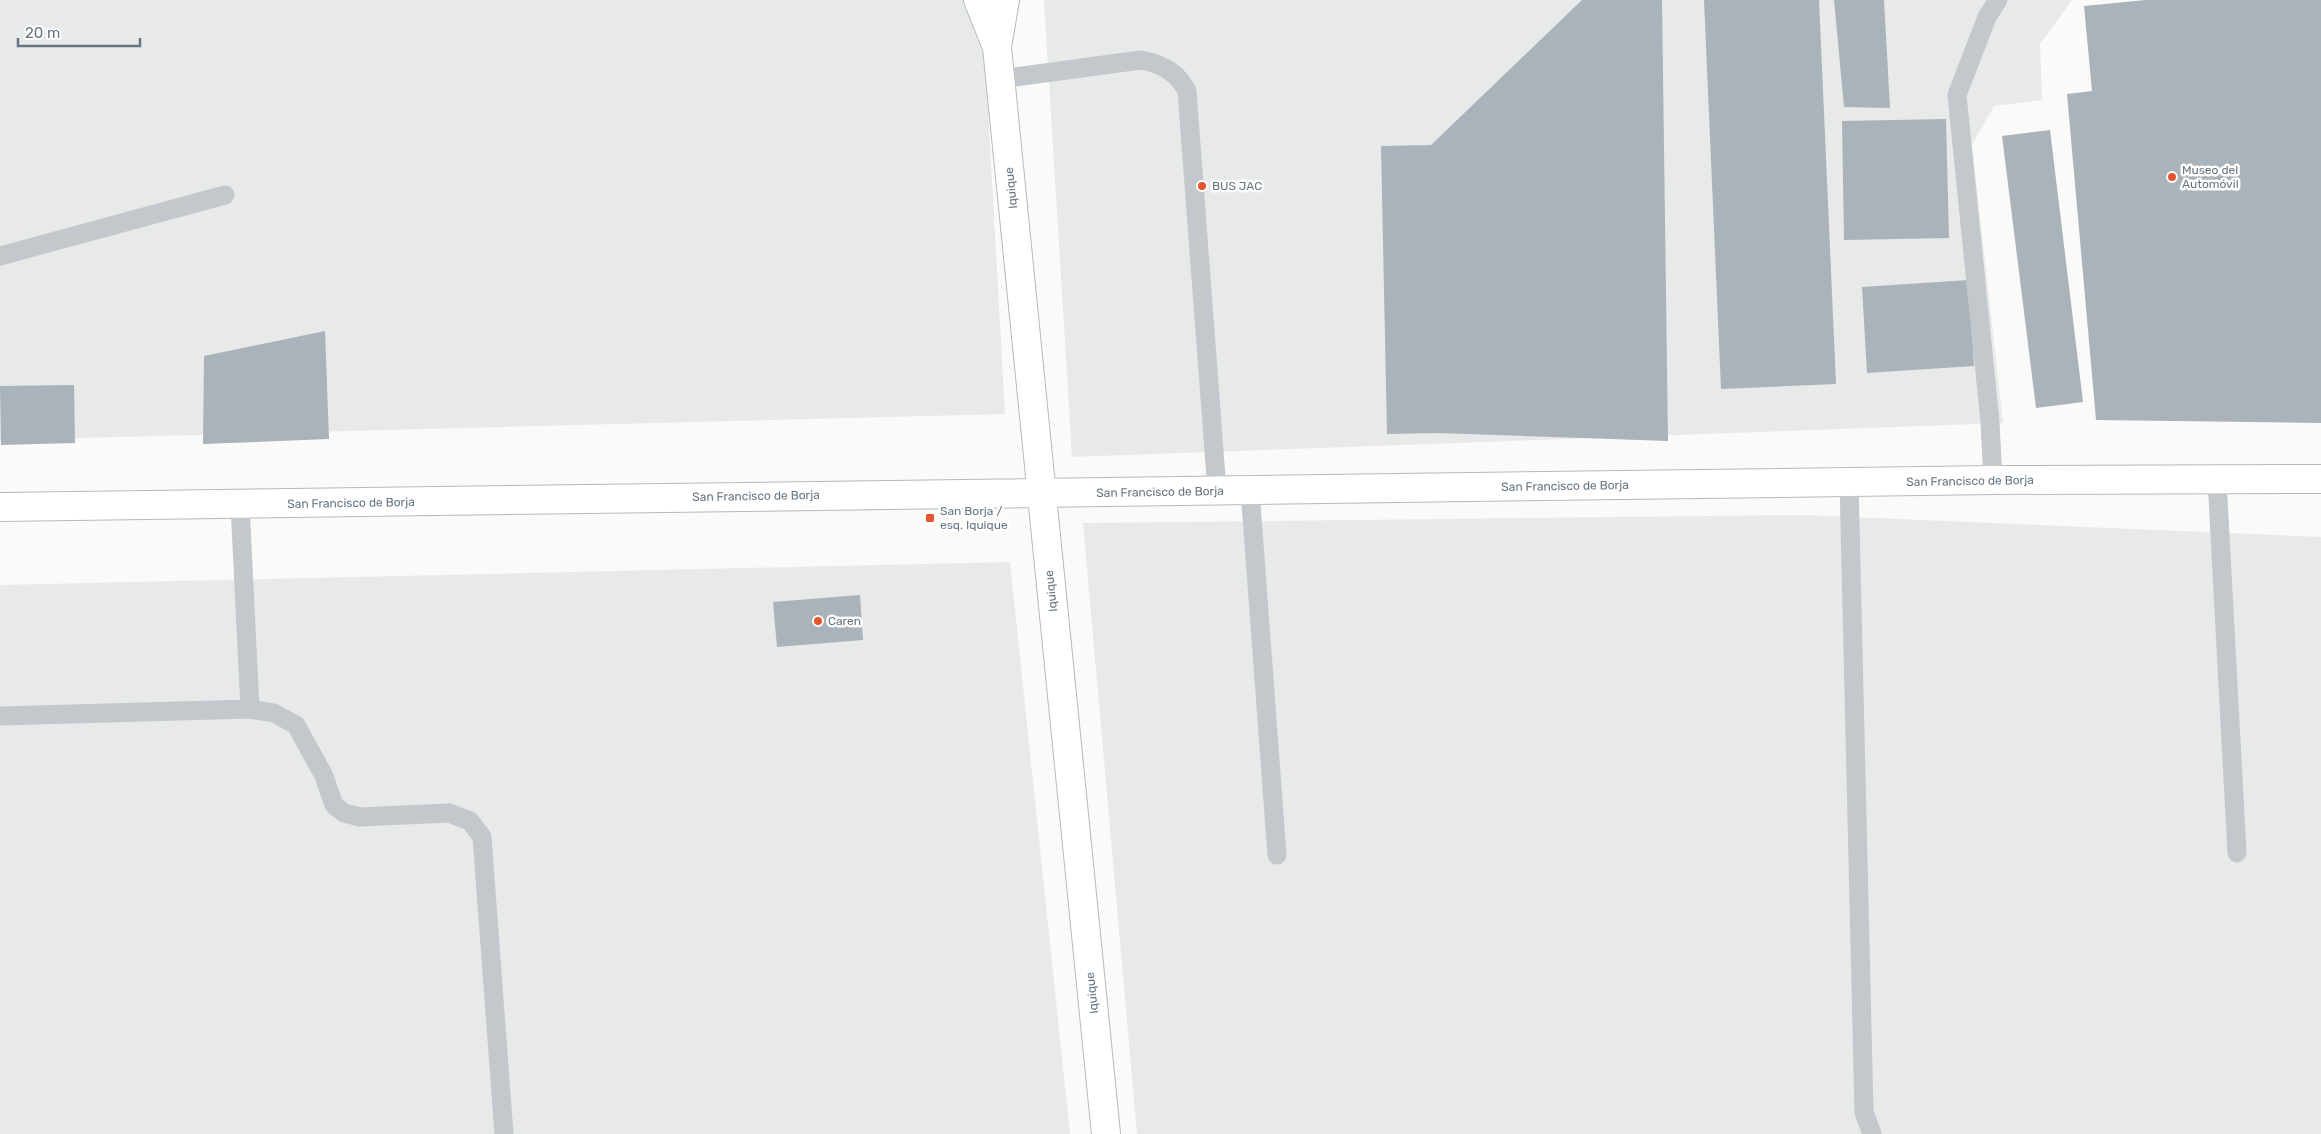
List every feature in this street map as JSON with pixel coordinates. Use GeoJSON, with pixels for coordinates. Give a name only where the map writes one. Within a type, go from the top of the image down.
{"type":"FeatureCollection","features":[{"type":"Feature","properties":{"kind":"street","name":"Iquique"},"geometry":{"type":"LineString","coordinates":[[978,0],[997,47]]}},
{"type":"Feature","properties":{"kind":"street","name":"Iquique"},"geometry":{"type":"LineString","coordinates":[[1005,0],[997,47],[1106,1134]]}},
{"type":"Feature","properties":{"kind":"street","name":"San Francisco de Borja"},"geometry":{"type":"LineString","coordinates":[[0,507],[1993,480],[2321,479]]}},
{"type":"Feature","properties":{"kind":"lane"},"geometry":{"type":"LineString","coordinates":[[1993,480],[1990,422],[1957,94],[1987,17],[1998,0]]}},
{"type":"Feature","properties":{"kind":"lane"},"geometry":{"type":"LineString","coordinates":[[1000,79],[1141,60],[1157,63],[1181,79],[1187,91],[1217,491]]}},
{"type":"Feature","properties":{"kind":"lane"},"geometry":{"type":"LineString","coordinates":[[0,256],[225,194]]}},
{"type":"Feature","properties":{"kind":"lane"},"geometry":{"type":"LineString","coordinates":[[2217,479],[2237,853]]}},
{"type":"Feature","properties":{"kind":"lane"},"geometry":{"type":"LineString","coordinates":[[1849,482],[1864,1112],[1872,1134]]}},
{"type":"Feature","properties":{"kind":"lane"},"geometry":{"type":"LineString","coordinates":[[1250,490],[1277,855]]}},
{"type":"Feature","properties":{"kind":"lane"},"geometry":{"type":"LineString","coordinates":[[240,505],[250,709]]}},
{"type":"Feature","properties":{"kind":"lane"},"geometry":{"type":"LineString","coordinates":[[0,716],[250,709],[274,712],[296,725],[324,776],[334,805],[344,813],[360,817],[449,813],[470,822],[482,837],[504,1134]]}},
{"type":"Feature","properties":{"kind":"shaded area"},"geometry":{"type":"Polygon","coordinates":[[[0,0],[982,0],[1005,414],[0,440],[0,0]]]}},
{"type":"Feature","properties":{"kind":"shaded area"},"geometry":{"type":"Polygon","coordinates":[[[1044,0],[2072,0],[2040,44],[2042,100],[1994,106],[1972,145],[2003,423],[1072,457],[1044,0]]]}},
{"type":"Feature","properties":{"kind":"shaded area"},"geometry":{"type":"Polygon","coordinates":[[[1804,515],[2321,537],[2321,1134],[1137,1134],[1083,523],[1804,515]]]}},
{"type":"Feature","properties":{"kind":"shaded area"},"geometry":{"type":"Polygon","coordinates":[[[1010,562],[1070,1134],[0,1134],[0,585],[1010,562]]]}},
{"type":"Feature","properties":{"kind":"building"},"geometry":{"type":"Polygon","coordinates":[[[1582,0],[1662,0],[1668,441],[1438,433],[1387,434],[1381,146],[1431,145],[1582,0]]]}},
{"type":"Feature","properties":{"kind":"building"},"geometry":{"type":"Polygon","coordinates":[[[1704,0],[1819,0],[1836,384],[1721,389],[1704,0]]]}},
{"type":"Feature","properties":{"kind":"building"},"geometry":{"type":"Polygon","coordinates":[[[1834,0],[1884,0],[1890,108],[1844,107],[1834,0]]]}},
{"type":"Feature","properties":{"kind":"building"},"geometry":{"type":"Polygon","coordinates":[[[2146,0],[2321,0],[2321,423],[2096,420],[2067,94],[2092,91],[2084,6],[2146,0]]]}},
{"type":"Feature","properties":{"kind":"building"},"geometry":{"type":"Polygon","coordinates":[[[1946,119],[1949,238],[1844,240],[1842,121],[1946,119]]]}},
{"type":"Feature","properties":{"kind":"building"},"geometry":{"type":"Polygon","coordinates":[[[2050,130],[2083,402],[2036,408],[2002,136],[2050,130]]]}},
{"type":"Feature","properties":{"kind":"building"},"geometry":{"type":"Polygon","coordinates":[[[1969,280],[1974,366],[1867,373],[1862,287],[1969,280]]]}},
{"type":"Feature","properties":{"kind":"building"},"geometry":{"type":"Polygon","coordinates":[[[325,331],[329,439],[203,444],[204,356],[325,331]]]}},
{"type":"Feature","properties":{"kind":"building"},"geometry":{"type":"Polygon","coordinates":[[[74,385],[75,443],[1,445],[0,386],[74,385]]]}},
{"type":"Feature","properties":{"kind":"building","name":"Caren"},"geometry":{"type":"Polygon","coordinates":[[[860,595],[863,640],[777,647],[773,602],[860,595]]]}},
{"type":"Feature","properties":{"kind":"place","name":"Museo del Automóvil"},"geometry":{"type":"Point","coordinates":[2172,177]}},
{"type":"Feature","properties":{"kind":"place","name":"BUS JAC"},"geometry":{"type":"Point","coordinates":[1202,186]}},
{"type":"Feature","properties":{"kind":"place","name":"San Borja / esq. Iquique"},"geometry":{"type":"Point","coordinates":[930,518]}},
{"type":"Feature","properties":{"kind":"place","name":"Caren"},"geometry":{"type":"Point","coordinates":[818,621]}}]}
